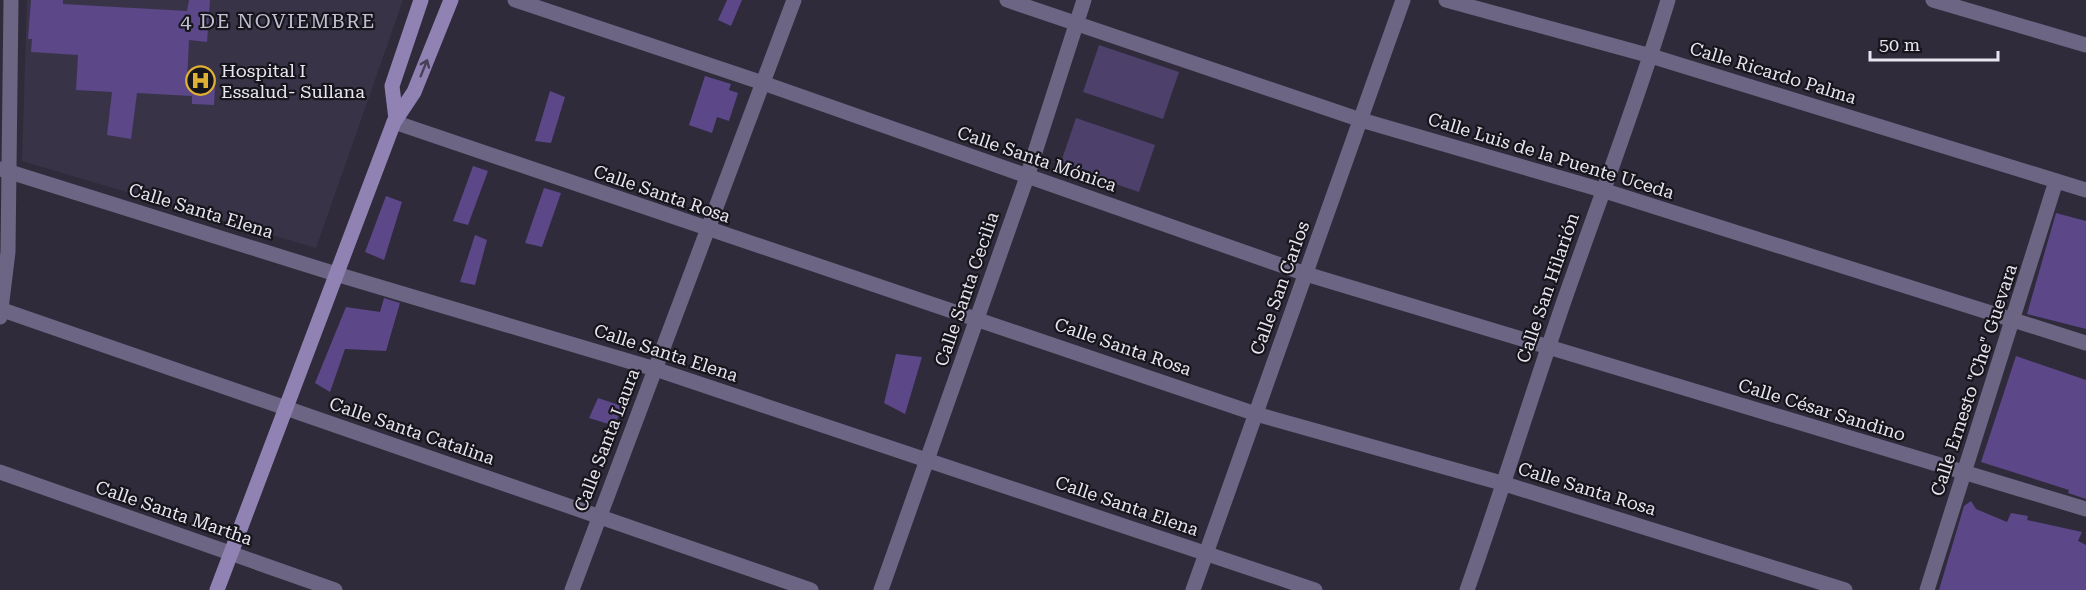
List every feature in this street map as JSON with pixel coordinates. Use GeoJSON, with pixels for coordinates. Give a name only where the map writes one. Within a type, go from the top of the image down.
{"type":"FeatureCollection","features":[{"type":"Feature","properties":{"kind":"street"},"geometry":{"type":"LineString","coordinates":[[1,312],[9,252],[4,170],[11,0]]}},
{"type":"Feature","properties":{"kind":"street"},"geometry":{"type":"LineString","coordinates":[[395,120],[392,86],[422,0]]}},
{"type":"Feature","properties":{"kind":"street"},"geometry":{"type":"LineString","coordinates":[[217,590],[288,409],[336,274],[395,120],[414,92],[452,0]]}},
{"type":"Feature","properties":{"kind":"street","name":"Calle Santa Mónica"},"geometry":{"type":"LineString","coordinates":[[515,0],[763,83],[1306,274],[1548,349]]}},
{"type":"Feature","properties":{"kind":"street","name":"Calle Santa Laura"},"geometry":{"type":"LineString","coordinates":[[572,590],[794,0]]}},
{"type":"Feature","properties":{"kind":"street","name":"Calle Luis de la Puente Uceda"},"geometry":{"type":"LineString","coordinates":[[1007,0],[1078,22],[1361,120],[1602,190],[2086,343]]}},
{"type":"Feature","properties":{"kind":"street","name":"Calle Santa Cecilia"},"geometry":{"type":"LineString","coordinates":[[881,590],[1027,177],[1084,0]]}},
{"type":"Feature","properties":{"kind":"street","name":"Calle San Carlos"},"geometry":{"type":"LineString","coordinates":[[1193,590],[1403,0]]}},
{"type":"Feature","properties":{"kind":"street","name":"Calle Ricardo Palma"},"geometry":{"type":"LineString","coordinates":[[1446,0],[1651,56],[2086,190]]}},
{"type":"Feature","properties":{"kind":"street","name":"Calle San Hilarión"},"geometry":{"type":"LineString","coordinates":[[1467,590],[1505,484],[1602,190],[1651,56],[1668,0]]}},
{"type":"Feature","properties":{"kind":"street"},"geometry":{"type":"LineString","coordinates":[[1933,0],[2086,45]]}},
{"type":"Feature","properties":{"kind":"street","name":"Calle Santa Rosa"},"geometry":{"type":"LineString","coordinates":[[395,120],[707,230],[978,318],[1256,414],[1505,484],[1845,590]]}},
{"type":"Feature","properties":{"kind":"street","name":"Calle Santa Elena"},"geometry":{"type":"LineString","coordinates":[[4,170],[336,274],[655,369],[1315,590]]}},
{"type":"Feature","properties":{"kind":"street","name":"Calle Ernesto \"Che\" Guevara"},"geometry":{"type":"LineString","coordinates":[[1927,590],[2056,181]]}},
{"type":"Feature","properties":{"kind":"street","name":"Calle Santa Catalina"},"geometry":{"type":"LineString","coordinates":[[1,312],[811,590]]}},
{"type":"Feature","properties":{"kind":"street","name":"Calle César Sandino"},"geometry":{"type":"LineString","coordinates":[[1548,349],[2086,509]]}},
{"type":"Feature","properties":{"kind":"street","name":"Calle Santa Martha"},"geometry":{"type":"LineString","coordinates":[[0,472],[335,590]]}},
{"type":"Feature","properties":{"kind":"shaded area","name":"Hospital I Essalud- Sullana"},"geometry":{"type":"Polygon","coordinates":[[[27,0],[403,0],[316,248],[22,161],[27,0]]]}},
{"type":"Feature","properties":{"kind":"shaded area"},"geometry":{"type":"Polygon","coordinates":[[[1099,45],[1179,72],[1163,119],[1083,92],[1099,45]]]}},
{"type":"Feature","properties":{"kind":"shaded area"},"geometry":{"type":"Polygon","coordinates":[[[1076,118],[1155,145],[1139,192],[1060,165],[1076,118]]]}},
{"type":"Feature","properties":{"kind":"building"},"geometry":{"type":"Polygon","coordinates":[[[31,0],[63,0],[63,4],[187,11],[189,0],[210,0],[207,42],[189,40],[187,82],[210,83],[210,86],[215,86],[214,105],[192,104],[192,96],[137,93],[131,139],[107,135],[112,92],[76,90],[78,55],[31,52],[32,39],[28,39],[31,0]]]}},
{"type":"Feature","properties":{"kind":"building"},"geometry":{"type":"Polygon","coordinates":[[[727,0],[742,0],[731,26],[718,20],[727,0]]]}},
{"type":"Feature","properties":{"kind":"building"},"geometry":{"type":"Polygon","coordinates":[[[705,76],[731,84],[729,90],[738,93],[729,121],[717,117],[712,133],[689,125],[705,76]]]}},
{"type":"Feature","properties":{"kind":"building"},"geometry":{"type":"Polygon","coordinates":[[[550,91],[565,97],[551,143],[535,141],[550,91]]]}},
{"type":"Feature","properties":{"kind":"building"},"geometry":{"type":"Polygon","coordinates":[[[473,166],[488,171],[468,225],[453,221],[473,166]]]}},
{"type":"Feature","properties":{"kind":"building"},"geometry":{"type":"Polygon","coordinates":[[[544,188],[561,193],[542,247],[525,243],[544,188]]]}},
{"type":"Feature","properties":{"kind":"building"},"geometry":{"type":"Polygon","coordinates":[[[386,196],[402,202],[384,260],[365,252],[386,196]]]}},
{"type":"Feature","properties":{"kind":"building"},"geometry":{"type":"Polygon","coordinates":[[[2056,213],[2086,221],[2086,329],[2027,314],[2056,213]]]}},
{"type":"Feature","properties":{"kind":"building"},"geometry":{"type":"Polygon","coordinates":[[[475,235],[487,240],[475,285],[460,282],[475,235]]]}},
{"type":"Feature","properties":{"kind":"building"},"geometry":{"type":"Polygon","coordinates":[[[384,298],[400,303],[386,351],[345,349],[330,392],[315,383],[346,307],[380,312],[384,298]]]}},
{"type":"Feature","properties":{"kind":"building"},"geometry":{"type":"Polygon","coordinates":[[[896,354],[922,357],[905,414],[884,403],[896,354]]]}},
{"type":"Feature","properties":{"kind":"building"},"geometry":{"type":"Polygon","coordinates":[[[2016,356],[2086,380],[2086,499],[2068,493],[2069,490],[1981,462],[2016,356]]]}},
{"type":"Feature","properties":{"kind":"building"},"geometry":{"type":"Polygon","coordinates":[[[598,398],[622,406],[615,426],[589,418],[598,398]]]}},
{"type":"Feature","properties":{"kind":"building"},"geometry":{"type":"Polygon","coordinates":[[[1971,501],[1976,509],[2007,522],[2011,513],[2028,516],[2027,520],[2082,532],[2078,541],[2086,545],[2086,590],[1939,590],[1964,506],[1971,501]]]}},
{"type":"Feature","properties":{"kind":"place","name":"Hospital I Essalud- Sullana"},"geometry":{"type":"Point","coordinates":[200,81]}},
{"type":"Feature","properties":{"kind":"district","name":"4 DE NOVIEMBRE"},"geometry":{"type":"Point","coordinates":[278,21]}}]}
